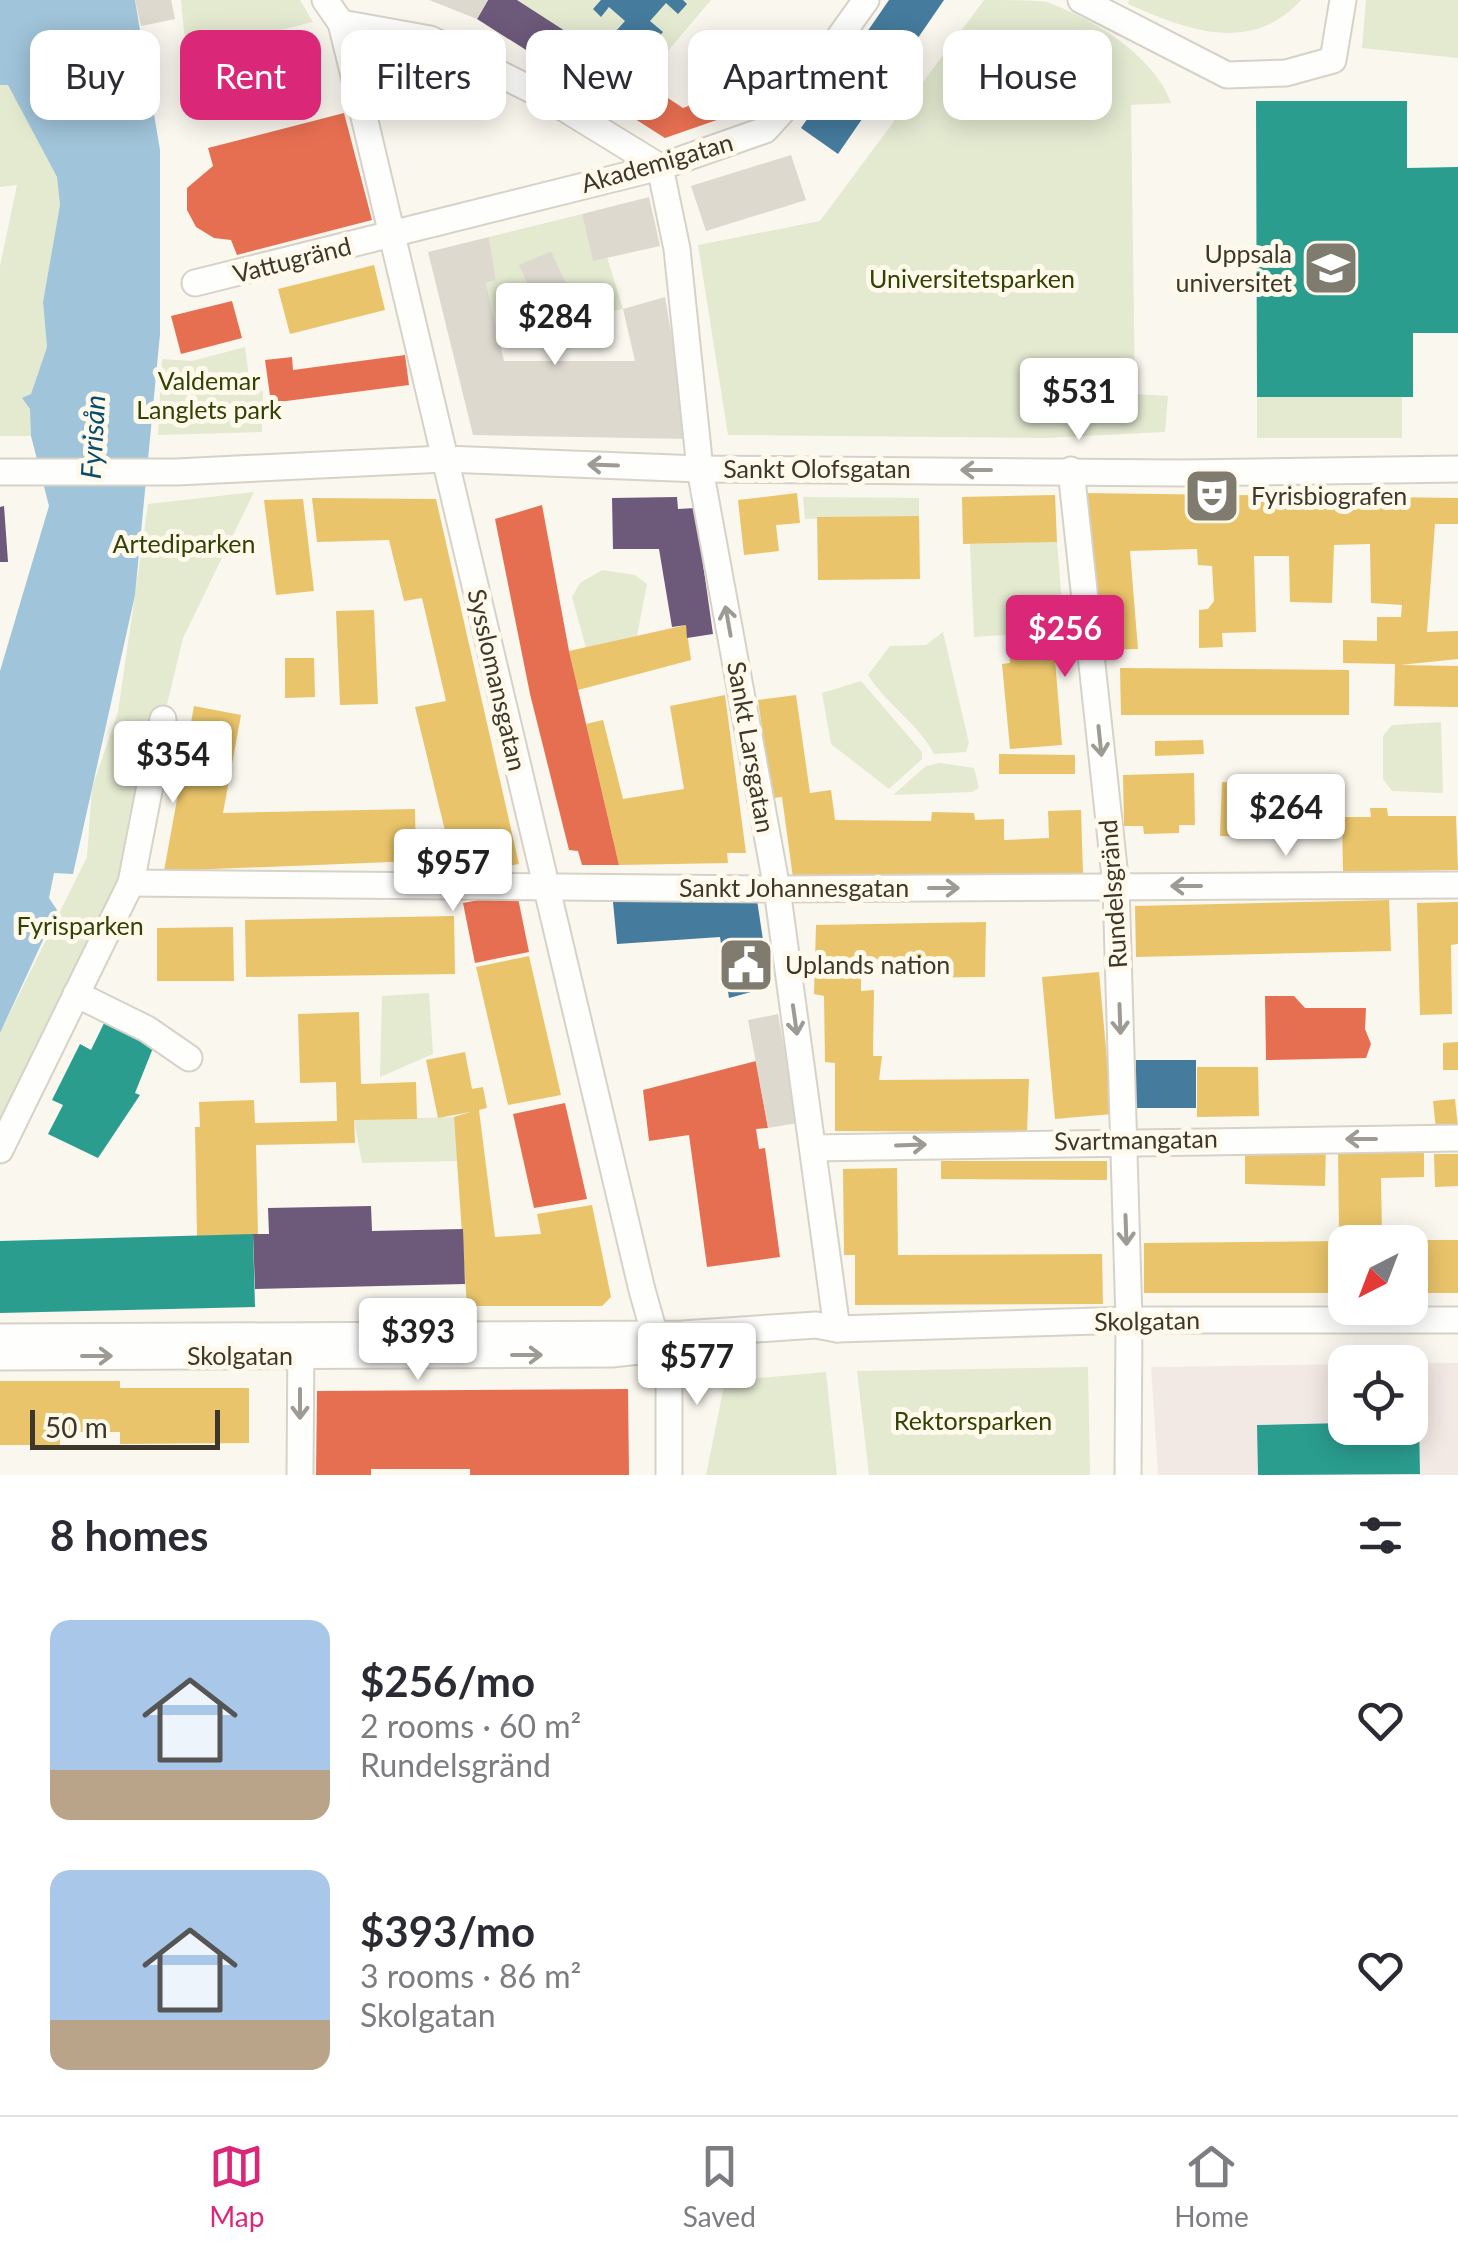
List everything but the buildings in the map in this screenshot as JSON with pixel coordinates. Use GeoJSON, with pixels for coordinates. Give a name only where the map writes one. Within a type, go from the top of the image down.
{"type":"FeatureCollection","features":[{"type":"Feature","properties":{"kind":"street"},"geometry":{"type":"LineString","coordinates":[[325,0],[340,23],[430,39],[546,96],[660,166]]}},
{"type":"Feature","properties":{"kind":"street","name":"Akademigatan"},"geometry":{"type":"LineString","coordinates":[[388,236],[660,166],[765,130],[803,88],[866,0]]}},
{"type":"Feature","properties":{"kind":"street"},"geometry":{"type":"LineString","coordinates":[[1082,0],[1227,74],[1286,73],[1333,60],[1343,0]]}},
{"type":"Feature","properties":{"kind":"street","name":"Sysslomansgatan"},"geometry":{"type":"LineString","coordinates":[[340,23],[388,236],[669,1385],[669,1475]]}},
{"type":"Feature","properties":{"kind":"street","name":"Sankt Larsgatan"},"geometry":{"type":"LineString","coordinates":[[660,166],[677,248],[700,469],[776,889],[837,1329]]}},
{"type":"Feature","properties":{"kind":"street","name":"Vattugränd"},"geometry":{"type":"LineString","coordinates":[[195,283],[388,236]]}},
{"type":"Feature","properties":{"kind":"street","name":"Sankt Olofsgatan"},"geometry":{"type":"LineString","coordinates":[[1,472],[176,472],[444,460],[700,469],[1458,469]]}},
{"type":"Feature","properties":{"kind":"street","name":"Rundelsgränd"},"geometry":{"type":"LineString","coordinates":[[1072,470],[1116,886],[1129,1320],[1128,1475]]}},
{"type":"Feature","properties":{"kind":"street"},"geometry":{"type":"LineString","coordinates":[[0,1150],[131,883],[163,719]]}},
{"type":"Feature","properties":{"kind":"street","name":"Sankt Johannesgatan"},"geometry":{"type":"LineString","coordinates":[[131,883],[776,889],[1458,885]]}},
{"type":"Feature","properties":{"kind":"street"},"geometry":{"type":"LineString","coordinates":[[76,994],[148,1029],[189,1058]]}},
{"type":"Feature","properties":{"kind":"street","name":"Svartmangatan"},"geometry":{"type":"LineString","coordinates":[[813,1148],[1124,1140],[1458,1138]]}},
{"type":"Feature","properties":{"kind":"street","name":"Skolgatan"},"geometry":{"type":"LineString","coordinates":[[0,1357],[300,1345],[811,1340],[837,1329],[1129,1320],[1458,1320]]}},
{"type":"Feature","properties":{"kind":"street","name":"Skolgatan"},"geometry":{"type":"LineString","coordinates":[[0,1337],[300,1345]]}},
{"type":"Feature","properties":{"kind":"street"},"geometry":{"type":"LineString","coordinates":[[300,1345],[300,1475]]}},
{"type":"Feature","properties":{"kind":"shaded area"},"geometry":{"type":"Polygon","coordinates":[[[1428,1363],[1458,1363],[1458,1475],[1158,1475],[1151,1367],[1328,1364],[1328,1445],[1428,1445],[1428,1363]]]}},
{"type":"Feature","properties":{"kind":"green space"},"geometry":{"type":"Polygon","coordinates":[[[181,0],[300,0],[313,22],[280,30],[184,30],[181,0]]]}},
{"type":"Feature","properties":{"kind":"green space"},"geometry":{"type":"Polygon","coordinates":[[[517,0],[711,0],[668,51],[668,30],[564,30],[517,0]]]}},
{"type":"Feature","properties":{"kind":"green space","name":"Universitetsparken"},"geometry":{"type":"Polygon","coordinates":[[[984,0],[1024,0],[1047,2],[1104,30],[962,30],[984,0]]]}},
{"type":"Feature","properties":{"kind":"green space"},"geometry":{"type":"Polygon","coordinates":[[[1129,0],[1301,0],[1260,28],[1217,32],[1172,22],[1128,4],[1129,0]]]}},
{"type":"Feature","properties":{"kind":"green space"},"geometry":{"type":"Polygon","coordinates":[[[1366,0],[1458,0],[1458,58],[1362,48],[1366,0]]]}},
{"type":"Feature","properties":{"kind":"green space","name":"Universitetsparken"},"geometry":{"type":"Polygon","coordinates":[[[1112,36],[1137,55],[1163,86],[1171,103],[1131,105],[1135,394],[1168,396],[1165,432],[1046,438],[728,435],[698,245],[820,221],[895,120],[923,120],[923,82],[943,55],[943,120],[1112,120],[1112,36]]]}},
{"type":"Feature","properties":{"kind":"green space"},"geometry":{"type":"Polygon","coordinates":[[[8,84],[57,177],[60,205],[43,302],[47,347],[31,394],[31,436],[0,436],[0,266],[17,185],[0,187],[0,85],[8,84]]]}},
{"type":"Feature","properties":{"kind":"green space"},"geometry":{"type":"Polygon","coordinates":[[[582,214],[593,260],[607,257],[623,309],[498,334],[486,283],[496,280],[489,237],[582,214]],[[551,251],[520,265],[534,297],[566,283],[551,251]]]}},
{"type":"Feature","properties":{"kind":"green space","name":"Valdemar Langlets park"},"geometry":{"type":"Polygon","coordinates":[[[245,347],[251,392],[263,391],[262,432],[158,435],[162,359],[192,361],[245,347]]]}},
{"type":"Feature","properties":{"kind":"green space"},"geometry":{"type":"Polygon","coordinates":[[[1257,397],[1402,397],[1402,438],[1257,438],[1257,397]]]}},
{"type":"Feature","properties":{"kind":"green space"},"geometry":{"type":"Polygon","coordinates":[[[254,492],[183,638],[117,912],[0,1150],[0,1033],[87,857],[92,788],[118,712],[148,504],[254,492]]]}},
{"type":"Feature","properties":{"kind":"green space"},"geometry":{"type":"Polygon","coordinates":[[[803,497],[919,498],[919,516],[805,519],[803,497]]]}},
{"type":"Feature","properties":{"kind":"green space"},"geometry":{"type":"Polygon","coordinates":[[[1057,541],[1064,631],[974,637],[970,544],[1057,541]]]}},
{"type":"Feature","properties":{"kind":"green space"},"geometry":{"type":"Polygon","coordinates":[[[602,570],[635,575],[647,584],[637,636],[586,648],[572,597],[580,583],[602,570]]]}},
{"type":"Feature","properties":{"kind":"green space"},"geometry":{"type":"Polygon","coordinates":[[[943,632],[969,743],[966,752],[934,754],[868,675],[890,646],[926,645],[943,632]]]}},
{"type":"Feature","properties":{"kind":"green space"},"geometry":{"type":"Polygon","coordinates":[[[861,681],[922,752],[922,759],[889,789],[831,744],[822,693],[861,681]]]}},
{"type":"Feature","properties":{"kind":"green space"},"geometry":{"type":"Polygon","coordinates":[[[1441,722],[1443,793],[1392,791],[1383,779],[1383,736],[1392,725],[1441,722]]]}},
{"type":"Feature","properties":{"kind":"green space"},"geometry":{"type":"Polygon","coordinates":[[[940,763],[974,768],[979,788],[972,792],[893,795],[926,766],[940,763]]]}},
{"type":"Feature","properties":{"kind":"green space"},"geometry":{"type":"Polygon","coordinates":[[[429,993],[433,1054],[380,1077],[382,996],[429,993]]]}},
{"type":"Feature","properties":{"kind":"green space"},"geometry":{"type":"Polygon","coordinates":[[[454,1117],[458,1161],[362,1163],[354,1120],[454,1117]]]}},
{"type":"Feature","properties":{"kind":"green space","name":"Rektorsparken"},"geometry":{"type":"Polygon","coordinates":[[[1088,1367],[1090,1475],[869,1475],[857,1371],[1088,1367]]]}},
{"type":"Feature","properties":{"kind":"green space"},"geometry":{"type":"Polygon","coordinates":[[[826,1372],[837,1475],[706,1475],[725,1381],[826,1372]]]}},
{"type":"Feature","properties":{"kind":"water","name":"Fyrisån"},"geometry":{"type":"Polygon","coordinates":[[[0,0],[135,0],[140,30],[30,30],[30,120],[155,120],[160,150],[160,334],[135,595],[73,874],[54,873],[49,898],[57,910],[0,1033],[0,671],[49,506],[31,436],[30,409],[22,398],[31,394],[47,347],[43,302],[60,205],[57,177],[8,85],[0,85],[0,0]]]}},
{"type":"Feature","properties":{"kind":"place","name":"Uppsala universitet"},"geometry":{"type":"Point","coordinates":[1331,268]}},
{"type":"Feature","properties":{"kind":"place","name":"Fyrisbiografen"},"geometry":{"type":"Point","coordinates":[1212,496]}},
{"type":"Feature","properties":{"kind":"place","name":"Uplands nation"},"geometry":{"type":"Point","coordinates":[746,965]}},
{"type":"Feature","properties":{"kind":"park label","name":"Artediparken"},"geometry":{"type":"Point","coordinates":[184,544]}},
{"type":"Feature","properties":{"kind":"park label","name":"Fyrisparken"},"geometry":{"type":"Point","coordinates":[80,926]}}]}
